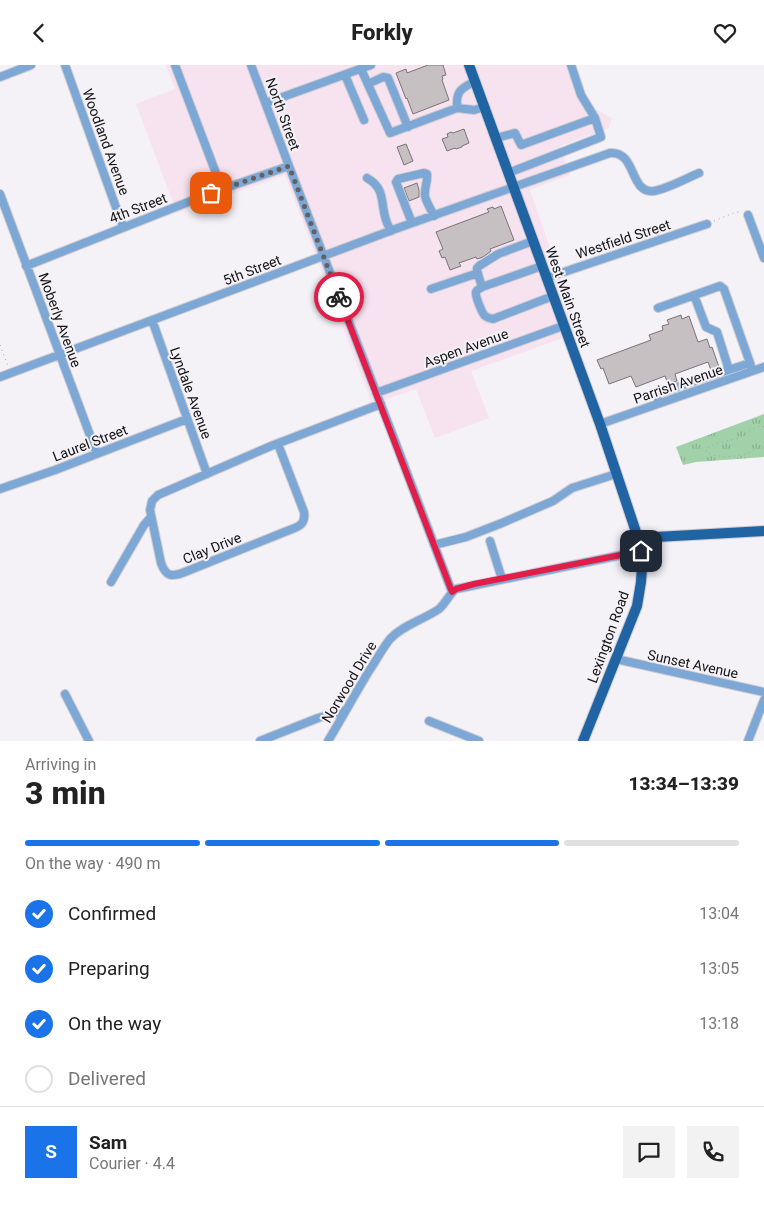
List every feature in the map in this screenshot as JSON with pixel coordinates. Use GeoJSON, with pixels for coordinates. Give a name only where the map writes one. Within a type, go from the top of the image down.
{"type":"FeatureCollection","features":[{"type":"Feature","properties":{"kind":"main road","name":"West Main Street"},"geometry":{"type":"LineString","coordinates":[[470,65],[600,424],[638,538]]}},
{"type":"Feature","properties":{"kind":"main road"},"geometry":{"type":"LineString","coordinates":[[638,538],[764,531]]}},
{"type":"Feature","properties":{"kind":"main road","name":"Lexington Road"},"geometry":{"type":"LineString","coordinates":[[583,741],[637,606],[642,566],[638,538]]}},
{"type":"Feature","properties":{"kind":"street"},"geometry":{"type":"LineString","coordinates":[[0,77],[31,65]]}},
{"type":"Feature","properties":{"kind":"street","name":"Woodland Avenue"},"geometry":{"type":"LineString","coordinates":[[64,65],[123,227]]}},
{"type":"Feature","properties":{"kind":"street"},"geometry":{"type":"LineString","coordinates":[[174,65],[222,189]]}},
{"type":"Feature","properties":{"kind":"street","name":"North Street"},"geometry":{"type":"LineString","coordinates":[[251,65],[452,592]]}},
{"type":"Feature","properties":{"kind":"street"},"geometry":{"type":"LineString","coordinates":[[266,103],[345,75],[358,68],[371,65]]}},
{"type":"Feature","properties":{"kind":"street"},"geometry":{"type":"LineString","coordinates":[[508,173],[601,137],[595,118],[581,95],[571,65]]}},
{"type":"Feature","properties":{"kind":"street"},"geometry":{"type":"LineString","coordinates":[[358,68],[368,84],[390,133],[457,108],[474,110],[485,107]]}},
{"type":"Feature","properties":{"kind":"street"},"geometry":{"type":"LineString","coordinates":[[345,75],[364,120]]}},
{"type":"Feature","properties":{"kind":"street"},"geometry":{"type":"LineString","coordinates":[[368,84],[383,77],[388,78],[408,127]]}},
{"type":"Feature","properties":{"kind":"street"},"geometry":{"type":"LineString","coordinates":[[457,108],[456,97],[458,92],[475,81]]}},
{"type":"Feature","properties":{"kind":"street"},"geometry":{"type":"LineString","coordinates":[[496,138],[515,133],[521,145],[595,118]]}},
{"type":"Feature","properties":{"kind":"street","name":"5th Street"},"geometry":{"type":"LineString","coordinates":[[0,377],[412,223],[610,153],[616,152],[623,156],[639,185],[648,191],[661,189],[699,173]]}},
{"type":"Feature","properties":{"kind":"street","name":"4th Street"},"geometry":{"type":"LineString","coordinates":[[26,265],[222,189],[289,166]]}},
{"type":"Feature","properties":{"kind":"street"},"geometry":{"type":"LineString","coordinates":[[412,223],[396,182],[398,179],[424,173],[427,175],[425,198],[434,215]]}},
{"type":"Feature","properties":{"kind":"street"},"geometry":{"type":"LineString","coordinates":[[367,177],[377,185],[383,201],[385,219],[391,231]]}},
{"type":"Feature","properties":{"kind":"street","name":"Moberly Avenue"},"geometry":{"type":"LineString","coordinates":[[0,194],[97,454]]}},
{"type":"Feature","properties":{"kind":"street"},"geometry":{"type":"LineString","coordinates":[[748,215],[764,258]]}},
{"type":"Feature","properties":{"kind":"street","name":"Westfield Street"},"geometry":{"type":"LineString","coordinates":[[546,278],[707,225]]}},
{"type":"Feature","properties":{"kind":"street"},"geometry":{"type":"LineString","coordinates":[[482,287],[477,268],[479,266],[498,254],[533,241]]}},
{"type":"Feature","properties":{"kind":"street"},"geometry":{"type":"LineString","coordinates":[[542,265],[482,287],[478,289],[477,297],[486,317],[493,319],[553,297]]}},
{"type":"Feature","properties":{"kind":"street"},"geometry":{"type":"LineString","coordinates":[[431,289],[478,273]]}},
{"type":"Feature","properties":{"kind":"street"},"geometry":{"type":"LineString","coordinates":[[658,309],[720,286],[724,289],[753,371]]}},
{"type":"Feature","properties":{"kind":"street"},"geometry":{"type":"LineString","coordinates":[[694,295],[706,327],[717,332],[729,369]]}},
{"type":"Feature","properties":{"kind":"street","name":"Lyndale Avenue"},"geometry":{"type":"LineString","coordinates":[[152,320],[207,474]]}},
{"type":"Feature","properties":{"kind":"street","name":"Aspen Avenue"},"geometry":{"type":"LineString","coordinates":[[376,393],[564,326]]}},
{"type":"Feature","properties":{"kind":"street"},"geometry":{"type":"LineString","coordinates":[[659,403],[656,394],[750,363]]}},
{"type":"Feature","properties":{"kind":"street","name":"Parrish Avenue"},"geometry":{"type":"LineString","coordinates":[[600,424],[764,367]]}},
{"type":"Feature","properties":{"kind":"street","name":"Clay Drive"},"geometry":{"type":"LineString","coordinates":[[278,444],[304,512],[305,519],[300,525],[175,576],[167,573],[163,569],[159,555],[151,517],[151,504],[158,495],[278,444],[381,404]]}},
{"type":"Feature","properties":{"kind":"street","name":"Laurel Street"},"geometry":{"type":"LineString","coordinates":[[0,489],[187,419]]}},
{"type":"Feature","properties":{"kind":"street"},"geometry":{"type":"LineString","coordinates":[[434,545],[466,537],[502,523],[553,501],[572,488],[616,474]]}},
{"type":"Feature","properties":{"kind":"street"},"geometry":{"type":"LineString","coordinates":[[111,582],[144,525],[151,517]]}},
{"type":"Feature","properties":{"kind":"street"},"geometry":{"type":"LineString","coordinates":[[490,541],[502,579]]}},
{"type":"Feature","properties":{"kind":"street"},"geometry":{"type":"LineString","coordinates":[[452,592],[461,587],[641,551]]}},
{"type":"Feature","properties":{"kind":"street","name":"Norwood Drive"},"geometry":{"type":"LineString","coordinates":[[328,741],[389,640],[403,628],[428,616],[441,607],[452,592]]}},
{"type":"Feature","properties":{"kind":"street","name":"Sunset Avenue"},"geometry":{"type":"LineString","coordinates":[[616,659],[764,693]]}},
{"type":"Feature","properties":{"kind":"street"},"geometry":{"type":"LineString","coordinates":[[65,694],[89,741]]}},
{"type":"Feature","properties":{"kind":"street"},"geometry":{"type":"LineString","coordinates":[[748,741],[764,700]]}},
{"type":"Feature","properties":{"kind":"street"},"geometry":{"type":"LineString","coordinates":[[260,741],[318,718],[346,710]]}},
{"type":"Feature","properties":{"kind":"street"},"geometry":{"type":"LineString","coordinates":[[429,721],[480,741]]}},
{"type":"Feature","properties":{"kind":"path"},"geometry":{"type":"LineString","coordinates":[[707,225],[716,219],[736,212],[748,215]]}},
{"type":"Feature","properties":{"kind":"path"},"geometry":{"type":"LineString","coordinates":[[0,345],[11,373]]}},
{"type":"Feature","properties":{"kind":"path"},"geometry":{"type":"LineString","coordinates":[[764,427],[760,426],[739,438],[715,444],[706,449],[706,452],[710,455],[723,457],[743,455],[757,448],[764,448]]}},
{"type":"Feature","properties":{"kind":"shaded area"},"geometry":{"type":"Polygon","coordinates":[[[166,65],[576,65],[591,107],[612,118],[609,128],[560,146],[570,175],[530,190],[579,332],[471,371],[489,418],[435,438],[416,389],[372,404],[285,175],[177,213],[136,104],[175,89],[166,65]]]}},
{"type":"Feature","properties":{"kind":"green space"},"geometry":{"type":"Polygon","coordinates":[[[764,414],[764,457],[696,462],[683,465],[676,447],[764,414]]]}},
{"type":"Feature","properties":{"kind":"building"},"geometry":{"type":"Polygon","coordinates":[[[428,65],[443,65],[446,75],[442,76],[442,80],[449,100],[413,114],[396,73],[406,69],[407,73],[428,65]]]}},
{"type":"Feature","properties":{"kind":"building"},"geometry":{"type":"Polygon","coordinates":[[[464,129],[469,143],[447,151],[442,139],[448,137],[447,134],[451,132],[464,129]]]}},
{"type":"Feature","properties":{"kind":"building"},"geometry":{"type":"Polygon","coordinates":[[[406,144],[413,161],[404,165],[397,147],[406,144]]]}},
{"type":"Feature","properties":{"kind":"building"},"geometry":{"type":"Polygon","coordinates":[[[417,183],[419,197],[409,201],[404,188],[417,183]]]}},
{"type":"Feature","properties":{"kind":"building"},"geometry":{"type":"Polygon","coordinates":[[[501,206],[514,240],[490,249],[491,251],[483,257],[477,259],[476,257],[459,263],[461,266],[450,270],[445,257],[442,258],[439,251],[443,249],[436,232],[489,212],[487,209],[501,206]]]}},
{"type":"Feature","properties":{"kind":"building"},"geometry":{"type":"Polygon","coordinates":[[[681,315],[682,319],[689,316],[698,342],[707,339],[719,367],[711,370],[708,362],[675,374],[677,381],[668,384],[665,376],[636,387],[631,376],[609,384],[603,368],[601,369],[597,360],[651,340],[649,335],[663,330],[662,326],[669,324],[667,320],[681,315]]]}},
{"type":"Feature","properties":{"kind":"way so far"},"geometry":{"type":"LineString","coordinates":[[211,193],[289,166],[339,297]]}},
{"type":"Feature","properties":{"kind":"route"},"geometry":{"type":"LineString","coordinates":[[339,297],[452,592],[474,584],[641,551]]}}]}
